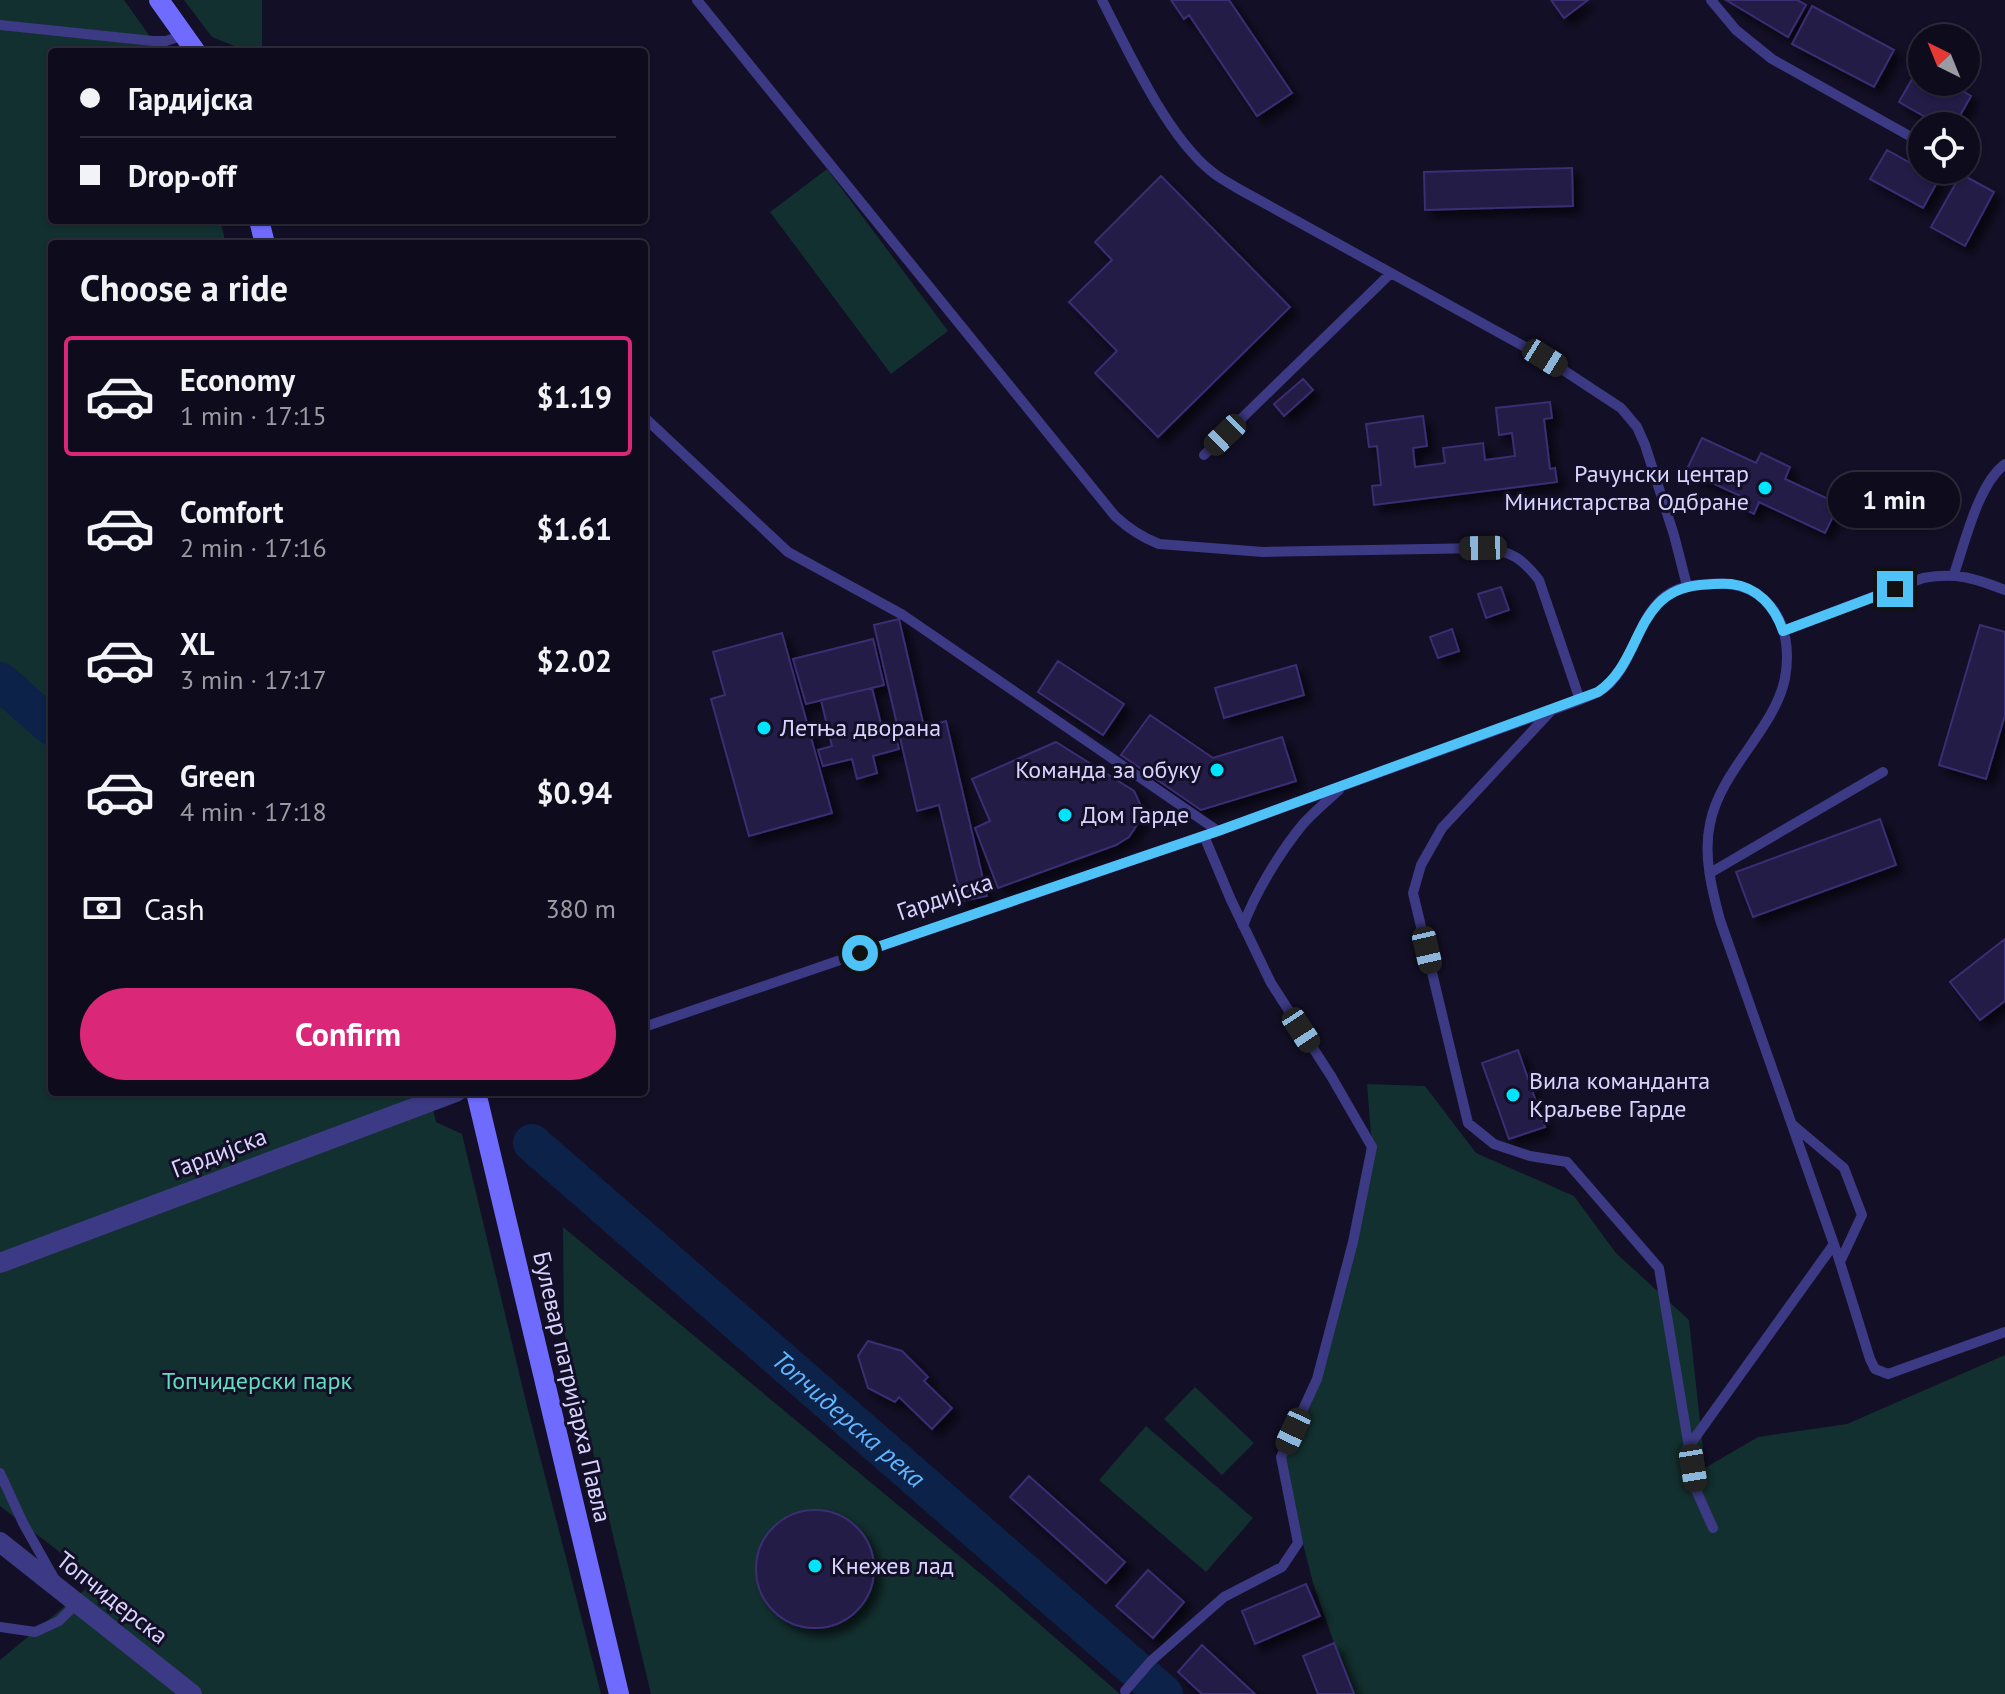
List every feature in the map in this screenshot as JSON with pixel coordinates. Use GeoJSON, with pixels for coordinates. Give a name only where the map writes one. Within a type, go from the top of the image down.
{"type":"FeatureCollection","features":[{"type":"Feature","properties":{"kind":"main road"},"geometry":{"type":"LineString","coordinates":[[159,0],[193,48]]}},
{"type":"Feature","properties":{"kind":"main road","name":"Булевар патријарха Павла"},"geometry":{"type":"LineString","coordinates":[[477,1096],[619,1694]]}},
{"type":"Feature","properties":{"kind":"street","name":"Гардијска"},"geometry":{"type":"LineString","coordinates":[[0,1263],[445,1096]]}},
{"type":"Feature","properties":{"kind":"street","name":"Топчидерска"},"geometry":{"type":"LineString","coordinates":[[0,1542],[192,1694]]}},
{"type":"Feature","properties":{"kind":"lane"},"geometry":{"type":"LineString","coordinates":[[697,0],[1105,504],[1130,530],[1159,544],[1263,552],[1503,550],[1521,560],[1539,580],[1580,700]]}},
{"type":"Feature","properties":{"kind":"lane"},"geometry":{"type":"LineString","coordinates":[[1102,0],[1137,68],[1176,132],[1211,171],[1545,358],[1621,408],[1631,418],[1645,445],[1687,586],[1740,585],[1755,592],[1773,608],[1783,631],[1786,653],[1780,696],[1732,772],[1715,805],[1709,826],[1710,873],[1720,920],[1875,1369],[1888,1374],[2005,1332]]}},
{"type":"Feature","properties":{"kind":"lane"},"geometry":{"type":"LineString","coordinates":[[1711,0],[1736,30],[1772,59],[1908,135]]}},
{"type":"Feature","properties":{"kind":"lane"},"geometry":{"type":"LineString","coordinates":[[0,25],[153,41],[166,41],[184,34]]}},
{"type":"Feature","properties":{"kind":"lane"},"geometry":{"type":"LineString","coordinates":[[1204,455],[1391,273]]}},
{"type":"Feature","properties":{"kind":"lane"},"geometry":{"type":"LineString","coordinates":[[648,421],[788,552],[903,615],[1218,831]]}},
{"type":"Feature","properties":{"kind":"lane"},"geometry":{"type":"LineString","coordinates":[[1954,574],[1984,488],[2005,464]]}},
{"type":"Feature","properties":{"kind":"lane"},"geometry":{"type":"LineString","coordinates":[[1783,631],[1923,578],[1954,574],[1973,577],[2005,590]]}},
{"type":"Feature","properties":{"kind":"lane","name":"Гардијска"},"geometry":{"type":"LineString","coordinates":[[648,1026],[1204,836],[1580,700],[1598,692],[1614,678],[1655,607],[1671,592],[1687,586]]}},
{"type":"Feature","properties":{"kind":"lane"},"geometry":{"type":"LineString","coordinates":[[1551,710],[1442,828],[1421,865],[1413,893],[1468,1123],[1494,1144],[1530,1156],[1567,1162],[1659,1268],[1696,1490],[1713,1528]]}},
{"type":"Feature","properties":{"kind":"lane"},"geometry":{"type":"LineString","coordinates":[[1710,873],[1883,772]]}},
{"type":"Feature","properties":{"kind":"lane"},"geometry":{"type":"LineString","coordinates":[[1243,926],[1272,869],[1303,825],[1343,786]]}},
{"type":"Feature","properties":{"kind":"lane"},"geometry":{"type":"LineString","coordinates":[[1125,1691],[1151,1661],[1224,1597],[1282,1567],[1298,1543],[1281,1457],[1317,1379],[1353,1242],[1372,1147],[1271,983],[1204,836]]}},
{"type":"Feature","properties":{"kind":"lane"},"geometry":{"type":"LineString","coordinates":[[1791,1124],[1844,1168],[1862,1215],[1840,1262]]}},
{"type":"Feature","properties":{"kind":"lane"},"geometry":{"type":"LineString","coordinates":[[1689,1446],[1834,1244]]}},
{"type":"Feature","properties":{"kind":"lane"},"geometry":{"type":"LineString","coordinates":[[0,1473],[23,1523],[69,1597],[59,1621],[35,1632],[0,1627]]}},
{"type":"Feature","properties":{"kind":"green space","name":"Топчидерски парк"},"geometry":{"type":"Polygon","coordinates":[[[0,0],[124,0],[158,48],[48,48],[48,224],[221,224],[225,240],[48,240],[48,1096],[430,1096],[436,1122],[462,1134],[527,1406],[601,1694],[0,1694],[0,1660],[88,1587],[75,1564],[0,1506],[0,0]]]}},
{"type":"Feature","properties":{"kind":"green space"},"geometry":{"type":"Polygon","coordinates":[[[184,0],[262,0],[262,48],[239,48],[212,37],[184,0]]]}},
{"type":"Feature","properties":{"kind":"green space"},"geometry":{"type":"Polygon","coordinates":[[[827,169],[948,331],[891,374],[770,212],[827,169]]]}},
{"type":"Feature","properties":{"kind":"green space"},"geometry":{"type":"Polygon","coordinates":[[[1367,1084],[1425,1086],[1476,1153],[1574,1196],[1616,1253],[1689,1320],[1705,1468],[1758,1437],[1847,1424],[2005,1355],[2005,1694],[1354,1694],[1313,1583],[1281,1457],[1317,1379],[1372,1147],[1367,1084]]]}},
{"type":"Feature","properties":{"kind":"green space"},"geometry":{"type":"Polygon","coordinates":[[[563,1227],[992,1583],[1120,1694],[651,1694],[564,1331],[563,1227]]]}},
{"type":"Feature","properties":{"kind":"green space"},"geometry":{"type":"Polygon","coordinates":[[[1195,1387],[1254,1443],[1222,1475],[1164,1419],[1195,1387]]]}},
{"type":"Feature","properties":{"kind":"green space"},"geometry":{"type":"Polygon","coordinates":[[[1146,1426],[1253,1518],[1206,1572],[1099,1480],[1146,1426]]]}},
{"type":"Feature","properties":{"kind":"building"},"geometry":{"type":"Polygon","coordinates":[[[1171,0],[1229,0],[1292,93],[1257,116],[1189,15],[1184,19],[1171,0]]]}},
{"type":"Feature","properties":{"kind":"building"},"geometry":{"type":"Polygon","coordinates":[[[1551,0],[1588,0],[1564,18],[1551,0]]]}},
{"type":"Feature","properties":{"kind":"building"},"geometry":{"type":"Polygon","coordinates":[[[1726,0],[1797,0],[1806,5],[1788,37],[1726,0]]]}},
{"type":"Feature","properties":{"kind":"building"},"geometry":{"type":"Polygon","coordinates":[[[1812,6],[1894,50],[1874,87],[1792,44],[1812,6]]]}},
{"type":"Feature","properties":{"kind":"building"},"geometry":{"type":"Polygon","coordinates":[[[1908,86],[1908,96],[1971,96],[1962,112],[1916,112],[1899,102],[1908,86]]]}},
{"type":"Feature","properties":{"kind":"building"},"geometry":{"type":"Polygon","coordinates":[[[1887,150],[1908,162],[1908,184],[1936,184],[1923,208],[1870,179],[1887,150]]]}},
{"type":"Feature","properties":{"kind":"building"},"geometry":{"type":"Polygon","coordinates":[[[1572,168],[1573,206],[1425,210],[1424,172],[1572,168]]]}},
{"type":"Feature","properties":{"kind":"building"},"geometry":{"type":"Polygon","coordinates":[[[1161,176],[1290,307],[1158,437],[1095,373],[1117,351],[1069,302],[1112,260],[1095,242],[1161,176]]]}},
{"type":"Feature","properties":{"kind":"building"},"geometry":{"type":"Polygon","coordinates":[[[1955,184],[1979,184],[1994,192],[1965,246],[1931,227],[1955,184]]]}},
{"type":"Feature","properties":{"kind":"building"},"geometry":{"type":"Polygon","coordinates":[[[1303,379],[1313,390],[1284,416],[1274,404],[1303,379]]]}},
{"type":"Feature","properties":{"kind":"building"},"geometry":{"type":"Polygon","coordinates":[[[1550,402],[1552,418],[1544,419],[1550,469],[1555,468],[1557,482],[1374,505],[1372,486],[1381,485],[1377,446],[1369,447],[1366,424],[1423,416],[1427,446],[1413,448],[1415,467],[1445,463],[1443,448],[1483,443],[1485,460],[1515,456],[1512,433],[1499,435],[1496,408],[1550,402]]]}},
{"type":"Feature","properties":{"kind":"building","name":"Рачунски центар Министарства Одбране"},"geometry":{"type":"Polygon","coordinates":[[[1702,438],[1756,463],[1761,453],[1790,467],[1785,479],[1839,504],[1825,533],[1759,502],[1754,514],[1740,507],[1745,498],[1686,471],[1702,438]]]}},
{"type":"Feature","properties":{"kind":"building"},"geometry":{"type":"Polygon","coordinates":[[[1501,587],[1509,610],[1486,618],[1478,594],[1501,587]]]}},
{"type":"Feature","properties":{"kind":"building"},"geometry":{"type":"Polygon","coordinates":[[[899,619],[924,727],[946,721],[987,896],[962,901],[939,805],[917,811],[874,625],[899,619]]]}},
{"type":"Feature","properties":{"kind":"building"},"geometry":{"type":"Polygon","coordinates":[[[1980,625],[2005,632],[2005,715],[1986,779],[1939,765],[1980,625]]]}},
{"type":"Feature","properties":{"kind":"building"},"geometry":{"type":"Polygon","coordinates":[[[1452,629],[1459,651],[1438,658],[1430,637],[1452,629]]]}},
{"type":"Feature","properties":{"kind":"building","name":"Летња дворана"},"geometry":{"type":"Polygon","coordinates":[[[782,633],[832,813],[749,836],[711,699],[725,695],[713,652],[782,633]]]}},
{"type":"Feature","properties":{"kind":"building"},"geometry":{"type":"Polygon","coordinates":[[[873,639],[884,685],[806,704],[793,659],[873,639]]]}},
{"type":"Feature","properties":{"kind":"building"},"geometry":{"type":"Polygon","coordinates":[[[1058,661],[1124,704],[1103,735],[1038,692],[1058,661]]]}},
{"type":"Feature","properties":{"kind":"building"},"geometry":{"type":"Polygon","coordinates":[[[1296,665],[1304,695],[1224,718],[1215,688],[1296,665]]]}},
{"type":"Feature","properties":{"kind":"building"},"geometry":{"type":"Polygon","coordinates":[[[872,688],[883,732],[894,729],[899,749],[873,756],[877,773],[857,779],[852,759],[823,766],[818,750],[832,746],[821,700],[872,688]]]}},
{"type":"Feature","properties":{"kind":"building","name":"Команда за обуку"},"geometry":{"type":"Polygon","coordinates":[[[1150,715],[1213,758],[1282,737],[1296,781],[1201,810],[1121,755],[1150,715]]]}},
{"type":"Feature","properties":{"kind":"building","name":"Дом Гарде"},"geometry":{"type":"Polygon","coordinates":[[[1056,742],[1134,791],[1143,810],[1140,820],[1129,837],[1116,845],[998,888],[975,828],[990,821],[972,779],[1056,742]]]}},
{"type":"Feature","properties":{"kind":"building"},"geometry":{"type":"Polygon","coordinates":[[[1880,819],[1896,865],[1753,917],[1736,872],[1880,819]]]}},
{"type":"Feature","properties":{"kind":"building"},"geometry":{"type":"Polygon","coordinates":[[[2005,939],[2005,1001],[1980,1020],[1950,982],[2005,939]]]}},
{"type":"Feature","properties":{"kind":"building","name":"Вила команданта Краљеве Гарде"},"geometry":{"type":"Polygon","coordinates":[[[1518,1050],[1545,1127],[1509,1139],[1482,1063],[1518,1050]]]}},
{"type":"Feature","properties":{"kind":"building"},"geometry":{"type":"Polygon","coordinates":[[[868,1341],[902,1351],[928,1377],[924,1381],[952,1408],[932,1429],[899,1397],[895,1402],[868,1388],[858,1356],[868,1341]]]}},
{"type":"Feature","properties":{"kind":"building"},"geometry":{"type":"Polygon","coordinates":[[[1029,1476],[1125,1562],[1106,1583],[1010,1497],[1029,1476]]]}},
{"type":"Feature","properties":{"kind":"building","name":"Кнежев лад"},"geometry":{"type":"Polygon","coordinates":[[[815,1510],[837,1515],[857,1527],[869,1547],[874,1569],[869,1591],[857,1611],[837,1623],[815,1628],[793,1623],[773,1611],[761,1591],[756,1569],[761,1547],[773,1527],[793,1515],[815,1510]]]}},
{"type":"Feature","properties":{"kind":"building"},"geometry":{"type":"Polygon","coordinates":[[[1148,1570],[1184,1602],[1153,1638],[1116,1606],[1148,1570]]]}},
{"type":"Feature","properties":{"kind":"building"},"geometry":{"type":"Polygon","coordinates":[[[1306,1584],[1320,1616],[1255,1644],[1242,1611],[1306,1584]]]}},
{"type":"Feature","properties":{"kind":"building"},"geometry":{"type":"Polygon","coordinates":[[[1334,1643],[1354,1694],[1318,1694],[1303,1656],[1334,1643]]]}},
{"type":"Feature","properties":{"kind":"building"},"geometry":{"type":"Polygon","coordinates":[[[1202,1645],[1255,1694],[1202,1694],[1178,1672],[1202,1645]]]}},
{"type":"Feature","properties":{"kind":"waterway","name":"Топчидерска река"},"geometry":{"type":"LineString","coordinates":[[0,681],[48,723]]}},
{"type":"Feature","properties":{"kind":"waterway","name":"Топчидерска река"},"geometry":{"type":"LineString","coordinates":[[532,1143],[1164,1694]]}},
{"type":"Feature","properties":{"kind":"place","name":"Рачунски центар Министарства Одбране"},"geometry":{"type":"Point","coordinates":[1765,488]}},
{"type":"Feature","properties":{"kind":"place","name":"Летња дворана"},"geometry":{"type":"Point","coordinates":[764,728]}},
{"type":"Feature","properties":{"kind":"place","name":"Команда за обуку"},"geometry":{"type":"Point","coordinates":[1217,770]}},
{"type":"Feature","properties":{"kind":"place","name":"Дом Гарде"},"geometry":{"type":"Point","coordinates":[1065,815]}},
{"type":"Feature","properties":{"kind":"place","name":"Вила команданта Краљеве Гарде"},"geometry":{"type":"Point","coordinates":[1513,1095]}},
{"type":"Feature","properties":{"kind":"place","name":"Кнежев лад"},"geometry":{"type":"Point","coordinates":[815,1566]}},
{"type":"Feature","properties":{"kind":"route"},"geometry":{"type":"LineString","coordinates":[[860,953],[1218,831],[1580,700],[1607,686],[1627,659],[1655,607],[1671,592],[1687,586],[1729,583],[1755,592],[1773,608],[1783,631],[1895,589]]}}]}
